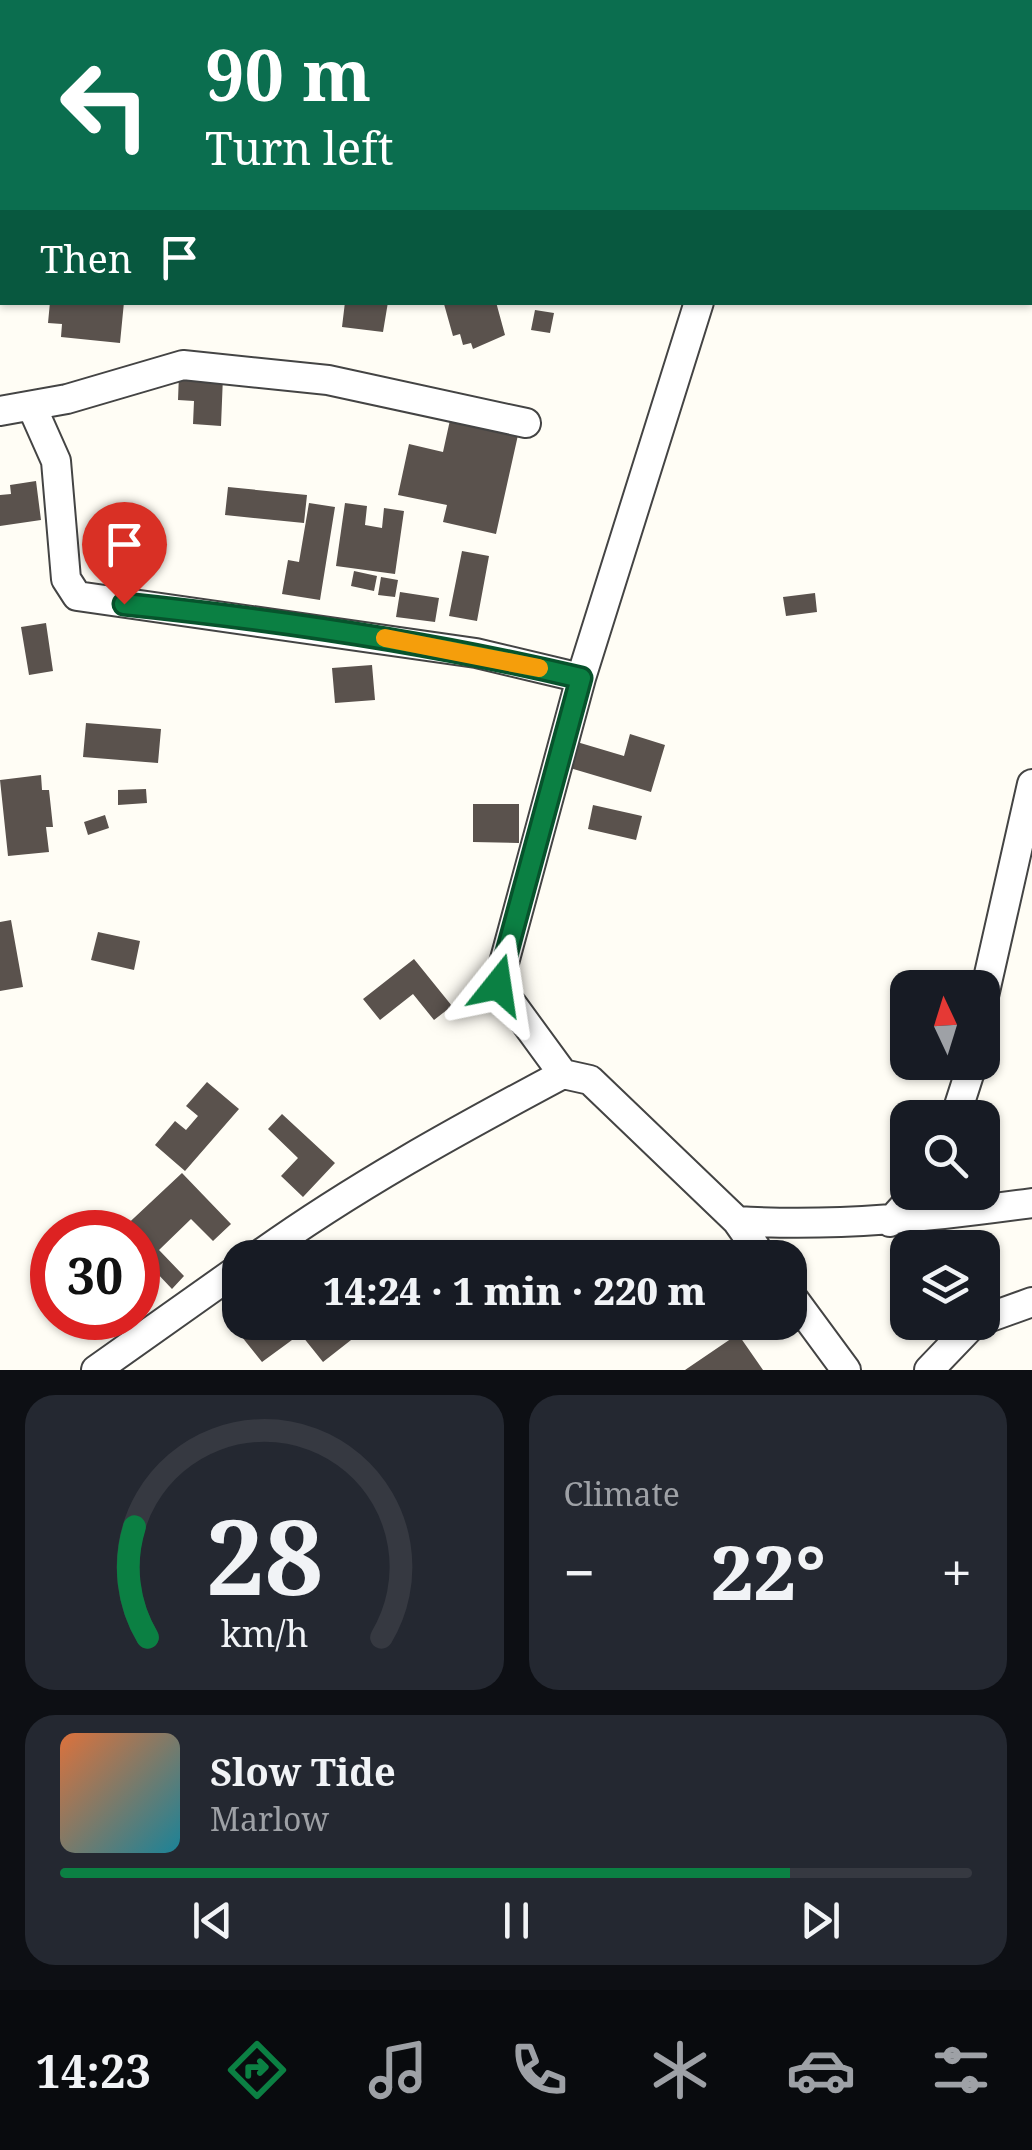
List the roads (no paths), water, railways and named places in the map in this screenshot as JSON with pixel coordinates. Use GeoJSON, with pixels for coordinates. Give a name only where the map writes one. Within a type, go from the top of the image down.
{"type":"FeatureCollection","features":[{"type":"Feature","properties":{"kind":"street"},"geometry":{"type":"LineString","coordinates":[[563,1074],[498,985],[581,678],[698,305]]}},
{"type":"Feature","properties":{"kind":"street"},"geometry":{"type":"LineString","coordinates":[[0,411],[32,407],[183,365],[328,380],[526,423]]}},
{"type":"Feature","properties":{"kind":"street"},"geometry":{"type":"LineString","coordinates":[[32,407],[56,461],[66,579],[76,596],[476,652],[581,678]]}},
{"type":"Feature","properties":{"kind":"street"},"geometry":{"type":"LineString","coordinates":[[990,970],[1032,784]]}},
{"type":"Feature","properties":{"kind":"street"},"geometry":{"type":"LineString","coordinates":[[280,1240],[458,1129],[563,1074],[590,1080],[737,1221],[751,1240]]}},
{"type":"Feature","properties":{"kind":"street"},"geometry":{"type":"LineString","coordinates":[[737,1221],[826,1226],[890,1222],[1032,1203]]}},
{"type":"Feature","properties":{"kind":"street"},"geometry":{"type":"LineString","coordinates":[[890,1222],[901,1210]]}},
{"type":"Feature","properties":{"kind":"street"},"geometry":{"type":"LineString","coordinates":[[96,1370],[222,1281]]}},
{"type":"Feature","properties":{"kind":"street"},"geometry":{"type":"LineString","coordinates":[[1000,1314],[1032,1302]]}},
{"type":"Feature","properties":{"kind":"street"},"geometry":{"type":"LineString","coordinates":[[807,1317],[846,1370]]}},
{"type":"Feature","properties":{"kind":"street"},"geometry":{"type":"LineString","coordinates":[[930,1370],[958,1340]]}}]}
